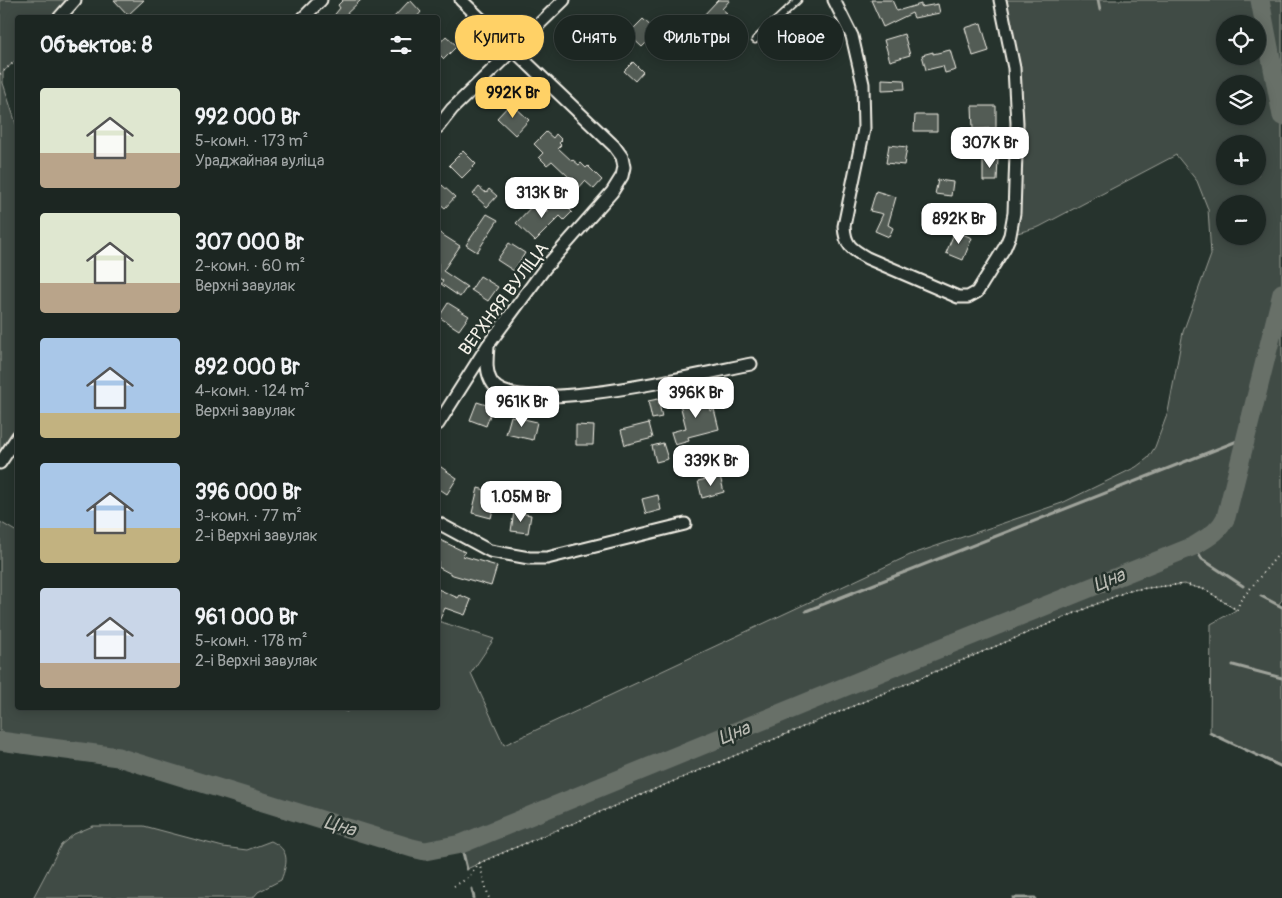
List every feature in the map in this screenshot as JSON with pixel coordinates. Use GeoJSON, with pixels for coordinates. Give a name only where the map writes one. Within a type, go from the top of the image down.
{"type":"FeatureCollection","features":[{"type":"Feature","properties":{"kind":"street"},"geometry":{"type":"LineString","coordinates":[[61,15],[74,0]]}},
{"type":"Feature","properties":{"kind":"street"},"geometry":{"type":"LineString","coordinates":[[306,15],[321,0]]}},
{"type":"Feature","properties":{"kind":"street"},"geometry":{"type":"LineString","coordinates":[[461,0],[476,15]]}},
{"type":"Feature","properties":{"kind":"street"},"geometry":{"type":"LineString","coordinates":[[544,19],[564,0]]}},
{"type":"Feature","properties":{"kind":"street"},"geometry":{"type":"LineString","coordinates":[[834,0],[852,36],[862,84],[864,129],[844,226],[845,237],[854,251],[867,258],[958,297],[968,297],[977,292],[1006,247],[1014,213],[1017,124],[1014,68],[1000,0]]}},
{"type":"Feature","properties":{"kind":"street"},"geometry":{"type":"LineString","coordinates":[[440,124],[452,109],[502,60]]}},
{"type":"Feature","properties":{"kind":"street","name":"ВЕРХНЯЯ ВУЛІЦА"},"geometry":{"type":"LineString","coordinates":[[440,421],[488,345],[545,268],[612,192],[622,176],[624,167],[622,157],[614,146],[523,60]]}},
{"type":"Feature","properties":{"kind":"street"},"geometry":{"type":"LineString","coordinates":[[488,345],[486,364],[493,384],[501,390],[522,396],[557,396],[624,390],[751,364]]}},
{"type":"Feature","properties":{"kind":"street"},"geometry":{"type":"LineString","coordinates":[[0,463],[15,440]]}},
{"type":"Feature","properties":{"kind":"street"},"geometry":{"type":"LineString","coordinates":[[440,524],[490,551],[530,558],[547,558],[685,524]]}},
{"type":"Feature","properties":{"kind":"lane"},"geometry":{"type":"LineString","coordinates":[[755,40],[798,0]]}},
{"type":"Feature","properties":{"kind":"path"},"geometry":{"type":"LineString","coordinates":[[0,74],[15,62]]}},
{"type":"Feature","properties":{"kind":"path"},"geometry":{"type":"LineString","coordinates":[[454,886],[468,878],[479,863],[1130,590],[1184,584],[1206,590],[1236,610],[1240,602],[1282,550]]}},
{"type":"Feature","properties":{"kind":"path"},"geometry":{"type":"LineString","coordinates":[[479,863],[489,898]]}},
{"type":"Feature","properties":{"kind":"shaded area"},"geometry":{"type":"Polygon","coordinates":[[[0,0],[75,0],[61,15],[15,15],[15,61],[3,72],[3,83],[15,121],[15,444],[0,467],[0,0]]]}},
{"type":"Feature","properties":{"kind":"shaded area"},"geometry":{"type":"Polygon","coordinates":[[[1000,0],[1282,0],[1282,600],[1278,605],[1282,607],[1282,766],[1210,733],[1211,624],[1236,610],[1206,590],[1184,584],[1130,590],[467,869],[460,844],[425,851],[118,757],[0,741],[0,522],[15,531],[15,710],[342,710],[347,712],[348,710],[440,710],[440,622],[494,639],[471,673],[504,745],[910,555],[1062,503],[1136,467],[1148,458],[1155,447],[1168,412],[1183,332],[1211,255],[1208,209],[1197,181],[1176,155],[1039,227],[1010,235],[1017,123],[1000,0]]]}},
{"type":"Feature","properties":{"kind":"shaded area"},"geometry":{"type":"Polygon","coordinates":[[[93,826],[144,826],[223,847],[247,850],[271,841],[282,848],[286,857],[285,868],[281,880],[258,892],[253,898],[33,898],[61,845],[74,834],[93,826]]]}},
{"type":"Feature","properties":{"kind":"building"},"geometry":{"type":"Polygon","coordinates":[[[114,0],[144,0],[128,15],[114,0]]]}},
{"type":"Feature","properties":{"kind":"building"},"geometry":{"type":"Polygon","coordinates":[[[343,0],[361,0],[345,15],[334,15],[340,8],[338,5],[343,0]]]}},
{"type":"Feature","properties":{"kind":"building"},"geometry":{"type":"Polygon","coordinates":[[[410,0],[421,12],[418,15],[396,15],[410,0]]]}},
{"type":"Feature","properties":{"kind":"building"},"geometry":{"type":"Polygon","coordinates":[[[718,0],[730,0],[722,9],[727,13],[725,15],[704,15],[718,0]]]}},
{"type":"Feature","properties":{"kind":"building"},"geometry":{"type":"Polygon","coordinates":[[[871,0],[892,0],[897,11],[921,4],[921,7],[938,4],[940,13],[914,18],[912,13],[883,27],[871,0]]]}},
{"type":"Feature","properties":{"kind":"building"},"geometry":{"type":"Polygon","coordinates":[[[643,19],[645,21],[645,44],[642,47],[635,40],[635,27],[643,19]]]}},
{"type":"Feature","properties":{"kind":"building"},"geometry":{"type":"Polygon","coordinates":[[[981,23],[989,51],[973,56],[965,28],[981,23]]]}},
{"type":"Feature","properties":{"kind":"building"},"geometry":{"type":"Polygon","coordinates":[[[904,34],[910,55],[890,61],[884,40],[904,34]]]}},
{"type":"Feature","properties":{"kind":"building"},"geometry":{"type":"Polygon","coordinates":[[[446,36],[455,44],[455,48],[444,59],[440,55],[440,43],[446,36]]]}},
{"type":"Feature","properties":{"kind":"building"},"geometry":{"type":"Polygon","coordinates":[[[950,50],[956,70],[945,73],[943,66],[926,70],[922,55],[950,50]]]}},
{"type":"Feature","properties":{"kind":"building"},"geometry":{"type":"Polygon","coordinates":[[[633,62],[643,72],[635,81],[624,71],[633,62]]]}},
{"type":"Feature","properties":{"kind":"building"},"geometry":{"type":"Polygon","coordinates":[[[882,79],[904,80],[905,89],[882,90],[882,79]]]}},
{"type":"Feature","properties":{"kind":"building"},"geometry":{"type":"Polygon","coordinates":[[[511,103],[529,120],[515,135],[497,118],[511,103]]]}},
{"type":"Feature","properties":{"kind":"building"},"geometry":{"type":"Polygon","coordinates":[[[972,106],[996,106],[996,128],[973,129],[972,106]]]}},
{"type":"Feature","properties":{"kind":"building"},"geometry":{"type":"Polygon","coordinates":[[[915,115],[937,115],[937,131],[914,131],[915,115]]]}},
{"type":"Feature","properties":{"kind":"building"},"geometry":{"type":"Polygon","coordinates":[[[546,132],[553,138],[556,134],[562,140],[558,148],[572,161],[579,165],[581,163],[586,168],[588,166],[602,180],[594,189],[585,181],[576,191],[567,182],[570,178],[552,161],[547,165],[539,157],[543,153],[534,144],[546,132]]]}},
{"type":"Feature","properties":{"kind":"building"},"geometry":{"type":"Polygon","coordinates":[[[889,145],[907,147],[904,165],[886,163],[889,145]]]}},
{"type":"Feature","properties":{"kind":"building"},"geometry":{"type":"Polygon","coordinates":[[[463,151],[476,164],[462,178],[449,165],[463,151]]]}},
{"type":"Feature","properties":{"kind":"building"},"geometry":{"type":"Polygon","coordinates":[[[983,157],[998,157],[997,181],[983,181],[983,157]]]}},
{"type":"Feature","properties":{"kind":"building"},"geometry":{"type":"Polygon","coordinates":[[[938,180],[953,182],[951,196],[935,194],[938,180]]]}},
{"type":"Feature","properties":{"kind":"building"},"geometry":{"type":"Polygon","coordinates":[[[442,185],[455,197],[445,208],[440,204],[440,188],[442,185]]]}},
{"type":"Feature","properties":{"kind":"building"},"geometry":{"type":"Polygon","coordinates":[[[479,187],[486,193],[489,189],[497,196],[487,207],[473,194],[479,187]]]}},
{"type":"Feature","properties":{"kind":"building"},"geometry":{"type":"Polygon","coordinates":[[[876,191],[896,197],[888,225],[893,228],[889,237],[875,231],[883,214],[870,211],[876,191]]]}},
{"type":"Feature","properties":{"kind":"building"},"geometry":{"type":"Polygon","coordinates":[[[559,199],[572,212],[564,220],[560,216],[535,241],[516,223],[534,204],[544,214],[559,199]]]}},
{"type":"Feature","properties":{"kind":"building"},"geometry":{"type":"Polygon","coordinates":[[[487,214],[498,220],[477,252],[466,245],[487,214]]]}},
{"type":"Feature","properties":{"kind":"building"},"geometry":{"type":"Polygon","coordinates":[[[955,231],[972,238],[963,260],[946,253],[955,231]]]}},
{"type":"Feature","properties":{"kind":"building"},"geometry":{"type":"Polygon","coordinates":[[[440,233],[460,246],[443,271],[467,287],[460,297],[441,284],[443,281],[440,279],[440,233]]]}},
{"type":"Feature","properties":{"kind":"building"},"geometry":{"type":"Polygon","coordinates":[[[509,243],[525,253],[514,271],[497,260],[509,243]]]}},
{"type":"Feature","properties":{"kind":"building"},"geometry":{"type":"Polygon","coordinates":[[[480,276],[498,287],[488,301],[471,290],[480,276]]]}},
{"type":"Feature","properties":{"kind":"building"},"geometry":{"type":"Polygon","coordinates":[[[448,303],[469,316],[459,330],[440,318],[448,303]]]}},
{"type":"Feature","properties":{"kind":"building"},"geometry":{"type":"Polygon","coordinates":[[[699,392],[700,399],[707,398],[710,411],[714,409],[719,429],[688,437],[689,441],[675,445],[671,432],[686,428],[680,404],[691,402],[689,395],[699,392]]]}},
{"type":"Feature","properties":{"kind":"building"},"geometry":{"type":"Polygon","coordinates":[[[658,399],[662,417],[652,419],[648,401],[658,399]]]}},
{"type":"Feature","properties":{"kind":"building"},"geometry":{"type":"Polygon","coordinates":[[[477,402],[493,407],[486,426],[470,420],[477,402]]]}},
{"type":"Feature","properties":{"kind":"building"},"geometry":{"type":"Polygon","coordinates":[[[511,416],[537,422],[533,440],[506,434],[511,416]]]}},
{"type":"Feature","properties":{"kind":"building"},"geometry":{"type":"Polygon","coordinates":[[[649,423],[653,438],[625,445],[621,430],[649,423]]]}},
{"type":"Feature","properties":{"kind":"building"},"geometry":{"type":"Polygon","coordinates":[[[576,425],[594,426],[593,445],[576,445],[576,425]]]}},
{"type":"Feature","properties":{"kind":"building"},"geometry":{"type":"Polygon","coordinates":[[[663,443],[668,459],[656,462],[652,446],[663,443]]]}},
{"type":"Feature","properties":{"kind":"building"},"geometry":{"type":"Polygon","coordinates":[[[440,466],[457,478],[447,494],[440,489],[440,466]]]}},
{"type":"Feature","properties":{"kind":"building"},"geometry":{"type":"Polygon","coordinates":[[[720,476],[724,492],[702,498],[698,481],[720,476]]]}},
{"type":"Feature","properties":{"kind":"building"},"geometry":{"type":"Polygon","coordinates":[[[478,488],[497,493],[491,518],[472,513],[478,488]]]}},
{"type":"Feature","properties":{"kind":"building"},"geometry":{"type":"Polygon","coordinates":[[[658,495],[661,510],[646,514],[642,499],[658,495]]]}},
{"type":"Feature","properties":{"kind":"building"},"geometry":{"type":"Polygon","coordinates":[[[514,512],[531,515],[528,533],[511,531],[514,512]]]}},
{"type":"Feature","properties":{"kind":"building"},"geometry":{"type":"Polygon","coordinates":[[[440,540],[465,552],[463,556],[497,566],[491,586],[453,575],[440,568],[440,540]]]}},
{"type":"Feature","properties":{"kind":"building"},"geometry":{"type":"Polygon","coordinates":[[[440,590],[458,598],[460,595],[471,600],[465,615],[445,608],[440,619],[440,590]]]}},
{"type":"Feature","properties":{"kind":"waterway"},"geometry":{"type":"LineString","coordinates":[[1098,0],[1100,10]]}},
{"type":"Feature","properties":{"kind":"waterway","name":"Цна"},"geometry":{"type":"LineString","coordinates":[[1260,0],[1282,116]]}},
{"type":"Feature","properties":{"kind":"waterway","name":"Цна"},"geometry":{"type":"LineString","coordinates":[[0,741],[118,757],[425,851],[461,844],[1194,546],[1208,537],[1220,527],[1226,517],[1282,293]]}},
{"type":"Feature","properties":{"kind":"waterway"},"geometry":{"type":"LineString","coordinates":[[806,611],[1245,438]]}},
{"type":"Feature","properties":{"kind":"waterway"},"geometry":{"type":"LineString","coordinates":[[1194,546],[1202,559],[1243,586]]}},
{"type":"Feature","properties":{"kind":"waterway"},"geometry":{"type":"LineString","coordinates":[[1261,596],[1282,607]]}},
{"type":"Feature","properties":{"kind":"waterway"},"geometry":{"type":"LineString","coordinates":[[1233,665],[1282,678]]}},
{"type":"Feature","properties":{"kind":"waterway"},"geometry":{"type":"LineString","coordinates":[[1210,733],[1282,767]]}},
{"type":"Feature","properties":{"kind":"waterway"},"geometry":{"type":"LineString","coordinates":[[461,844],[467,869]]}},
{"type":"Feature","properties":{"kind":"waterway"},"geometry":{"type":"LineString","coordinates":[[472,889],[474,898]]}},
{"type":"Feature","properties":{"kind":"waterway"},"geometry":{"type":"LineString","coordinates":[[1013,898],[1035,898]]}}]}
